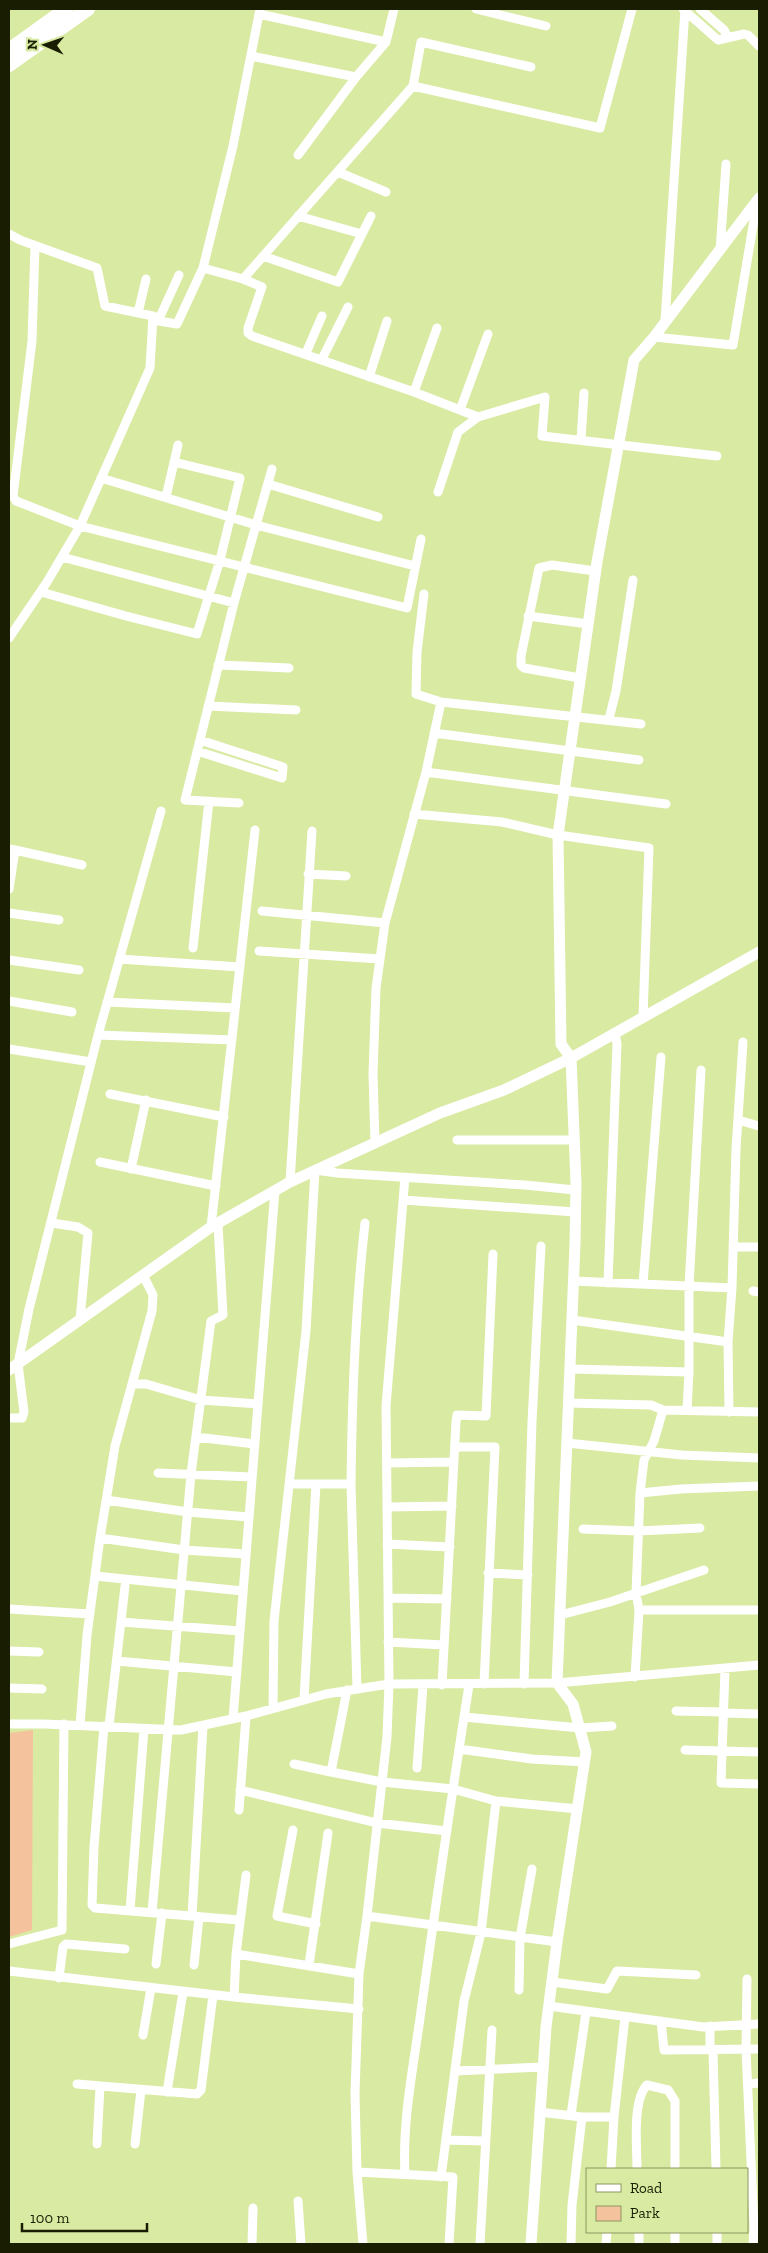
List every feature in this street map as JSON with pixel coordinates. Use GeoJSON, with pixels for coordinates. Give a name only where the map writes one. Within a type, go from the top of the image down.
{"type":"FeatureCollection","features":[{"type":"Feature","properties":{"kind":"main road"},"geometry":{"type":"LineString","coordinates":[[9,50],[66,9]]}},
{"type":"Feature","properties":{"kind":"main road"},"geometry":{"type":"LineString","coordinates":[[9,65],[88,9]]}},
{"type":"Feature","properties":{"kind":"street"},"geometry":{"type":"LineString","coordinates":[[298,156],[356,77],[386,42],[394,9]]}},
{"type":"Feature","properties":{"kind":"street"},"geometry":{"type":"LineString","coordinates":[[479,9],[546,26]]}},
{"type":"Feature","properties":{"kind":"street"},"geometry":{"type":"LineString","coordinates":[[413,86],[600,128],[632,9]]}},
{"type":"Feature","properties":{"kind":"street"},"geometry":{"type":"LineString","coordinates":[[700,9],[724,30],[728,37]]}},
{"type":"Feature","properties":{"kind":"street"},"geometry":{"type":"LineString","coordinates":[[684,10],[718,40],[748,34],[759,46]]}},
{"type":"Feature","properties":{"kind":"street"},"geometry":{"type":"LineString","coordinates":[[665,321],[684,10]]}},
{"type":"Feature","properties":{"kind":"street"},"geometry":{"type":"LineString","coordinates":[[9,234],[35,246],[97,268],[105,306],[153,316],[155,320],[177,324],[204,268],[233,146],[259,11],[386,42]]}},
{"type":"Feature","properties":{"kind":"street"},"geometry":{"type":"LineString","coordinates":[[243,279],[413,86],[421,42],[531,67]]}},
{"type":"Feature","properties":{"kind":"street"},"geometry":{"type":"LineString","coordinates":[[251,56],[356,77]]}},
{"type":"Feature","properties":{"kind":"street"},"geometry":{"type":"LineString","coordinates":[[720,251],[726,164]]}},
{"type":"Feature","properties":{"kind":"street"},"geometry":{"type":"LineString","coordinates":[[338,172],[386,192]]}},
{"type":"Feature","properties":{"kind":"street"},"geometry":{"type":"LineString","coordinates":[[654,337],[733,345],[759,200]]}},
{"type":"Feature","properties":{"kind":"street"},"geometry":{"type":"LineString","coordinates":[[531,2244],[539,2112],[549,2006],[586,1752],[573,1704],[557,1683],[576,1190],[571,1058],[560,1044],[558,835],[595,571],[634,360],[654,337],[759,200]]}},
{"type":"Feature","properties":{"kind":"street"},"geometry":{"type":"LineString","coordinates":[[298,216],[362,234]]}},
{"type":"Feature","properties":{"kind":"street"},"geometry":{"type":"LineString","coordinates":[[263,256],[338,282],[371,216]]}},
{"type":"Feature","properties":{"kind":"street"},"geometry":{"type":"LineString","coordinates":[[35,246],[32,341],[13,496],[16,501],[80,526],[407,608],[421,539]]}},
{"type":"Feature","properties":{"kind":"street"},"geometry":{"type":"LineString","coordinates":[[204,268],[243,279],[262,287],[248,333],[414,392],[478,417]]}},
{"type":"Feature","properties":{"kind":"street"},"geometry":{"type":"LineString","coordinates":[[9,638],[41,592],[80,526],[150,368],[155,320],[179,275]]}},
{"type":"Feature","properties":{"kind":"street"},"geometry":{"type":"LineString","coordinates":[[138,313],[146,280]]}},
{"type":"Feature","properties":{"kind":"street"},"geometry":{"type":"LineString","coordinates":[[322,359],[348,307]]}},
{"type":"Feature","properties":{"kind":"street"},"geometry":{"type":"LineString","coordinates":[[306,353],[322,316]]}},
{"type":"Feature","properties":{"kind":"street"},"geometry":{"type":"LineString","coordinates":[[369,377],[387,321]]}},
{"type":"Feature","properties":{"kind":"street"},"geometry":{"type":"LineString","coordinates":[[414,392],[437,328]]}},
{"type":"Feature","properties":{"kind":"street"},"geometry":{"type":"LineString","coordinates":[[460,410],[488,334]]}},
{"type":"Feature","properties":{"kind":"street"},"geometry":{"type":"LineString","coordinates":[[581,440],[584,393]]}},
{"type":"Feature","properties":{"kind":"street"},"geometry":{"type":"LineString","coordinates":[[438,492],[458,432],[478,417],[545,397],[542,436],[717,456]]}},
{"type":"Feature","properties":{"kind":"street"},"geometry":{"type":"LineString","coordinates":[[166,498],[178,445]]}},
{"type":"Feature","properties":{"kind":"street"},"geometry":{"type":"LineString","coordinates":[[41,592],[197,634],[220,560],[240,478],[174,462]]}},
{"type":"Feature","properties":{"kind":"street"},"geometry":{"type":"LineString","coordinates":[[238,803],[185,800],[234,603],[272,469]]}},
{"type":"Feature","properties":{"kind":"street"},"geometry":{"type":"LineString","coordinates":[[101,478],[256,525],[415,566]]}},
{"type":"Feature","properties":{"kind":"street"},"geometry":{"type":"LineString","coordinates":[[268,484],[378,518]]}},
{"type":"Feature","properties":{"kind":"street"},"geometry":{"type":"LineString","coordinates":[[62,557],[234,603]]}},
{"type":"Feature","properties":{"kind":"street"},"geometry":{"type":"LineString","coordinates":[[580,678],[534,671],[522,665],[528,616],[539,568],[552,564],[595,571]]}},
{"type":"Feature","properties":{"kind":"street"},"geometry":{"type":"LineString","coordinates":[[609,719],[616,691],[633,580]]}},
{"type":"Feature","properties":{"kind":"street"},"geometry":{"type":"LineString","coordinates":[[424,594],[417,652],[416,694],[441,702],[641,724]]}},
{"type":"Feature","properties":{"kind":"street"},"geometry":{"type":"LineString","coordinates":[[528,616],[588,624]]}},
{"type":"Feature","properties":{"kind":"street"},"geometry":{"type":"LineString","coordinates":[[218,665],[289,668]]}},
{"type":"Feature","properties":{"kind":"street"},"geometry":{"type":"LineString","coordinates":[[375,1143],[373,1074],[376,988],[385,923],[426,772],[441,702]]}},
{"type":"Feature","properties":{"kind":"street"},"geometry":{"type":"LineString","coordinates":[[208,706],[296,710]]}},
{"type":"Feature","properties":{"kind":"street"},"geometry":{"type":"LineString","coordinates":[[434,733],[639,760]]}},
{"type":"Feature","properties":{"kind":"street"},"geometry":{"type":"LineString","coordinates":[[197,751],[282,778],[283,767],[200,740]]}},
{"type":"Feature","properties":{"kind":"street"},"geometry":{"type":"LineString","coordinates":[[426,772],[666,804]]}},
{"type":"Feature","properties":{"kind":"street"},"geometry":{"type":"LineString","coordinates":[[193,948],[209,801]]}},
{"type":"Feature","properties":{"kind":"street"},"geometry":{"type":"LineString","coordinates":[[9,1418],[22,1418],[24,1412],[14,1367],[52,1223],[98,1035],[161,811]]}},
{"type":"Feature","properties":{"kind":"street"},"geometry":{"type":"LineString","coordinates":[[414,814],[502,822],[558,835],[648,848],[643,1017]]}},
{"type":"Feature","properties":{"kind":"street"},"geometry":{"type":"LineString","coordinates":[[152,1912],[167,1730],[196,1437],[211,1320],[222,1315],[215,1225],[216,1186],[255,830]]}},
{"type":"Feature","properties":{"kind":"street"},"geometry":{"type":"LineString","coordinates":[[290,1182],[312,831]]}},
{"type":"Feature","properties":{"kind":"street"},"geometry":{"type":"LineString","coordinates":[[9,889],[12,849],[82,864]]}},
{"type":"Feature","properties":{"kind":"street"},"geometry":{"type":"LineString","coordinates":[[308,874],[346,876]]}},
{"type":"Feature","properties":{"kind":"street"},"geometry":{"type":"LineString","coordinates":[[262,911],[385,923]]}},
{"type":"Feature","properties":{"kind":"street"},"geometry":{"type":"LineString","coordinates":[[9,912],[59,920]]}},
{"type":"Feature","properties":{"kind":"street"},"geometry":{"type":"LineString","coordinates":[[259,951],[380,959]]}},
{"type":"Feature","properties":{"kind":"street"},"geometry":{"type":"LineString","coordinates":[[14,1367],[215,1225],[275,1190],[440,1113],[504,1090],[571,1058],[759,952]]}},
{"type":"Feature","properties":{"kind":"street"},"geometry":{"type":"LineString","coordinates":[[119,959],[240,967]]}},
{"type":"Feature","properties":{"kind":"street"},"geometry":{"type":"LineString","coordinates":[[9,960],[79,970]]}},
{"type":"Feature","properties":{"kind":"street"},"geometry":{"type":"LineString","coordinates":[[9,1001],[72,1012]]}},
{"type":"Feature","properties":{"kind":"street"},"geometry":{"type":"LineString","coordinates":[[107,1002],[236,1008]]}},
{"type":"Feature","properties":{"kind":"street"},"geometry":{"type":"LineString","coordinates":[[608,1283],[615,1137],[616,1032]]}},
{"type":"Feature","properties":{"kind":"street"},"geometry":{"type":"LineString","coordinates":[[98,1035],[232,1040]]}},
{"type":"Feature","properties":{"kind":"street"},"geometry":{"type":"LineString","coordinates":[[729,1412],[728,1342],[743,1042]]}},
{"type":"Feature","properties":{"kind":"street"},"geometry":{"type":"LineString","coordinates":[[9,1049],[91,1062]]}},
{"type":"Feature","properties":{"kind":"street"},"geometry":{"type":"LineString","coordinates":[[643,1284],[661,1056]]}},
{"type":"Feature","properties":{"kind":"street"},"geometry":{"type":"LineString","coordinates":[[687,1410],[690,1336],[689,1286],[701,1070]]}},
{"type":"Feature","properties":{"kind":"street"},"geometry":{"type":"LineString","coordinates":[[110,1094],[224,1117]]}},
{"type":"Feature","properties":{"kind":"street"},"geometry":{"type":"LineString","coordinates":[[131,1168],[146,1100]]}},
{"type":"Feature","properties":{"kind":"street"},"geometry":{"type":"LineString","coordinates":[[738,1120],[759,1126]]}},
{"type":"Feature","properties":{"kind":"street"},"geometry":{"type":"LineString","coordinates":[[457,1140],[574,1140]]}},
{"type":"Feature","properties":{"kind":"street"},"geometry":{"type":"LineString","coordinates":[[100,1162],[216,1186]]}},
{"type":"Feature","properties":{"kind":"street"},"geometry":{"type":"LineString","coordinates":[[315,1170],[576,1190]]}},
{"type":"Feature","properties":{"kind":"street"},"geometry":{"type":"LineString","coordinates":[[273,1708],[274,1621],[306,1332],[315,1170]]}},
{"type":"Feature","properties":{"kind":"street"},"geometry":{"type":"LineString","coordinates":[[363,2244],[357,2172],[355,2094],[359,1974],[387,1737],[386,1406],[405,1177]]}},
{"type":"Feature","properties":{"kind":"street"},"geometry":{"type":"LineString","coordinates":[[233,1719],[275,1190]]}},
{"type":"Feature","properties":{"kind":"street"},"geometry":{"type":"LineString","coordinates":[[403,1200],[575,1212]]}},
{"type":"Feature","properties":{"kind":"street"},"geometry":{"type":"LineString","coordinates":[[52,1223],[78,1227],[88,1233],[80,1320]]}},
{"type":"Feature","properties":{"kind":"street"},"geometry":{"type":"LineString","coordinates":[[356,1689],[351,1484],[354,1350],[359,1274],[365,1223]]}},
{"type":"Feature","properties":{"kind":"street"},"geometry":{"type":"LineString","coordinates":[[524,1684],[532,1422],[541,1246]]}},
{"type":"Feature","properties":{"kind":"street"},"geometry":{"type":"LineString","coordinates":[[733,1247],[759,1247]]}},
{"type":"Feature","properties":{"kind":"street"},"geometry":{"type":"LineString","coordinates":[[442,1684],[457,1415],[486,1416],[493,1254]]}},
{"type":"Feature","properties":{"kind":"street"},"geometry":{"type":"LineString","coordinates":[[80,1725],[90,1614],[115,1446],[152,1311],[153,1295],[144,1275]]}},
{"type":"Feature","properties":{"kind":"street"},"geometry":{"type":"LineString","coordinates":[[573,1281],[732,1288]]}},
{"type":"Feature","properties":{"kind":"street"},"geometry":{"type":"LineString","coordinates":[[572,1320],[728,1342]]}},
{"type":"Feature","properties":{"kind":"street"},"geometry":{"type":"LineString","coordinates":[[570,1369],[689,1372]]}},
{"type":"Feature","properties":{"kind":"street"},"geometry":{"type":"LineString","coordinates":[[132,1384],[146,1384],[201,1400],[258,1404]]}},
{"type":"Feature","properties":{"kind":"street"},"geometry":{"type":"LineString","coordinates":[[568,1403],[652,1406],[663,1410],[759,1412]]}},
{"type":"Feature","properties":{"kind":"street"},"geometry":{"type":"LineString","coordinates":[[635,1676],[640,1492],[644,1460],[654,1442],[663,1410]]}},
{"type":"Feature","properties":{"kind":"street"},"geometry":{"type":"LineString","coordinates":[[196,1437],[255,1444]]}},
{"type":"Feature","properties":{"kind":"street"},"geometry":{"type":"LineString","coordinates":[[567,1443],[682,1455],[759,1458]]}},
{"type":"Feature","properties":{"kind":"street"},"geometry":{"type":"LineString","coordinates":[[454,1447],[495,1447],[484,1684]]}},
{"type":"Feature","properties":{"kind":"street"},"geometry":{"type":"LineString","coordinates":[[387,1463],[454,1462]]}},
{"type":"Feature","properties":{"kind":"street"},"geometry":{"type":"LineString","coordinates":[[158,1473],[252,1478]]}},
{"type":"Feature","properties":{"kind":"street"},"geometry":{"type":"LineString","coordinates":[[288,1484],[351,1484]]}},
{"type":"Feature","properties":{"kind":"street"},"geometry":{"type":"LineString","coordinates":[[304,1699],[316,1484]]}},
{"type":"Feature","properties":{"kind":"street"},"geometry":{"type":"LineString","coordinates":[[640,1492],[759,1486]]}},
{"type":"Feature","properties":{"kind":"street"},"geometry":{"type":"LineString","coordinates":[[106,1500],[188,1512],[249,1517]]}},
{"type":"Feature","properties":{"kind":"street"},"geometry":{"type":"LineString","coordinates":[[387,1507],[452,1506]]}},
{"type":"Feature","properties":{"kind":"street"},"geometry":{"type":"LineString","coordinates":[[583,1529],[638,1531],[700,1528]]}},
{"type":"Feature","properties":{"kind":"street"},"geometry":{"type":"LineString","coordinates":[[100,1538],[184,1550],[246,1554]]}},
{"type":"Feature","properties":{"kind":"street"},"geometry":{"type":"LineString","coordinates":[[387,1544],[450,1547]]}},
{"type":"Feature","properties":{"kind":"street"},"geometry":{"type":"LineString","coordinates":[[560,1615],[610,1602],[704,1570]]}},
{"type":"Feature","properties":{"kind":"street"},"geometry":{"type":"LineString","coordinates":[[488,1573],[528,1576]]}},
{"type":"Feature","properties":{"kind":"street"},"geometry":{"type":"LineString","coordinates":[[95,1576],[243,1591]]}},
{"type":"Feature","properties":{"kind":"street"},"geometry":{"type":"LineString","coordinates":[[125,1586],[94,1847],[92,1905],[95,1908],[239,1920]]}},
{"type":"Feature","properties":{"kind":"street"},"geometry":{"type":"LineString","coordinates":[[388,1598],[447,1599]]}},
{"type":"Feature","properties":{"kind":"street"},"geometry":{"type":"LineString","coordinates":[[9,1609],[90,1614]]}},
{"type":"Feature","properties":{"kind":"street"},"geometry":{"type":"LineString","coordinates":[[638,1610],[759,1610]]}},
{"type":"Feature","properties":{"kind":"street"},"geometry":{"type":"LineString","coordinates":[[121,1622],[177,1628],[240,1631]]}},
{"type":"Feature","properties":{"kind":"street"},"geometry":{"type":"LineString","coordinates":[[388,1642],[444,1645]]}},
{"type":"Feature","properties":{"kind":"street"},"geometry":{"type":"LineString","coordinates":[[9,1651],[39,1652]]}},
{"type":"Feature","properties":{"kind":"street"},"geometry":{"type":"LineString","coordinates":[[117,1661],[237,1672]]}},
{"type":"Feature","properties":{"kind":"street"},"geometry":{"type":"LineString","coordinates":[[9,1724],[64,1724],[167,1730],[203,1726],[304,1699],[388,1684],[557,1683],[759,1665]]}},
{"type":"Feature","properties":{"kind":"street"},"geometry":{"type":"LineString","coordinates":[[725,1669],[721,1783],[759,1784]]}},
{"type":"Feature","properties":{"kind":"street"},"geometry":{"type":"LineString","coordinates":[[416,1768],[423,1684]]}},
{"type":"Feature","properties":{"kind":"street"},"geometry":{"type":"LineString","coordinates":[[405,2174],[404,2151],[432,1925],[469,1684]]}},
{"type":"Feature","properties":{"kind":"street"},"geometry":{"type":"LineString","coordinates":[[9,1688],[42,1689]]}},
{"type":"Feature","properties":{"kind":"street"},"geometry":{"type":"LineString","coordinates":[[331,1772],[346,1690]]}},
{"type":"Feature","properties":{"kind":"street"},"geometry":{"type":"LineString","coordinates":[[676,1711],[759,1714]]}},
{"type":"Feature","properties":{"kind":"street"},"geometry":{"type":"LineString","coordinates":[[239,1810],[246,1716]]}},
{"type":"Feature","properties":{"kind":"street"},"geometry":{"type":"LineString","coordinates":[[464,1717],[580,1728],[612,1726]]}},
{"type":"Feature","properties":{"kind":"street"},"geometry":{"type":"LineString","coordinates":[[9,1944],[62,1930],[64,1724]]}},
{"type":"Feature","properties":{"kind":"street"},"geometry":{"type":"LineString","coordinates":[[194,1965],[203,1726]]}},
{"type":"Feature","properties":{"kind":"street"},"geometry":{"type":"LineString","coordinates":[[130,1910],[144,1729]]}},
{"type":"Feature","properties":{"kind":"street"},"geometry":{"type":"LineString","coordinates":[[459,1749],[532,1759],[585,1762]]}},
{"type":"Feature","properties":{"kind":"street"},"geometry":{"type":"LineString","coordinates":[[685,1750],[759,1752]]}},
{"type":"Feature","properties":{"kind":"street"},"geometry":{"type":"LineString","coordinates":[[294,1764],[382,1782],[453,1788],[496,1801],[578,1809]]}},
{"type":"Feature","properties":{"kind":"street"},"geometry":{"type":"LineString","coordinates":[[240,1790],[378,1823],[446,1831]]}},
{"type":"Feature","properties":{"kind":"street"},"geometry":{"type":"LineString","coordinates":[[441,2176],[464,2001],[480,1933],[496,1801]]}},
{"type":"Feature","properties":{"kind":"street"},"geometry":{"type":"LineString","coordinates":[[293,1830],[277,1916],[316,1924]]}},
{"type":"Feature","properties":{"kind":"street"},"geometry":{"type":"LineString","coordinates":[[309,1965],[328,1834]]}},
{"type":"Feature","properties":{"kind":"street"},"geometry":{"type":"LineString","coordinates":[[519,1990],[520,1938],[532,1869]]}},
{"type":"Feature","properties":{"kind":"street"},"geometry":{"type":"LineString","coordinates":[[234,1997],[239,1920],[246,1875]]}},
{"type":"Feature","properties":{"kind":"street"},"geometry":{"type":"LineString","coordinates":[[156,1964],[162,1913]]}},
{"type":"Feature","properties":{"kind":"street"},"geometry":{"type":"LineString","coordinates":[[366,1916],[557,1942]]}},
{"type":"Feature","properties":{"kind":"street"},"geometry":{"type":"LineString","coordinates":[[59,1978],[63,1947],[66,1944],[125,1949]]}},
{"type":"Feature","properties":{"kind":"street"},"geometry":{"type":"LineString","coordinates":[[236,1954],[359,1974]]}},
{"type":"Feature","properties":{"kind":"street"},"geometry":{"type":"LineString","coordinates":[[9,1971],[183,1992],[359,2009]]}},
{"type":"Feature","properties":{"kind":"street"},"geometry":{"type":"LineString","coordinates":[[552,1982],[607,1989],[617,1971],[696,1975]]}},
{"type":"Feature","properties":{"kind":"street"},"geometry":{"type":"LineString","coordinates":[[747,1979],[746,2050],[755,2142],[757,2227],[753,2244]]}},
{"type":"Feature","properties":{"kind":"street"},"geometry":{"type":"LineString","coordinates":[[143,2035],[151,1988]]}},
{"type":"Feature","properties":{"kind":"street"},"geometry":{"type":"LineString","coordinates":[[167,2092],[183,1992]]}},
{"type":"Feature","properties":{"kind":"street"},"geometry":{"type":"LineString","coordinates":[[77,2084],[197,2094],[201,2090],[213,1995]]}},
{"type":"Feature","properties":{"kind":"street"},"geometry":{"type":"LineString","coordinates":[[549,2006],[625,2017],[710,2026],[759,2024]]}},
{"type":"Feature","properties":{"kind":"street"},"geometry":{"type":"LineString","coordinates":[[571,2115],[586,2012]]}},
{"type":"Feature","properties":{"kind":"street"},"geometry":{"type":"LineString","coordinates":[[611,2168],[614,2116],[625,2017]]}},
{"type":"Feature","properties":{"kind":"street"},"geometry":{"type":"LineString","coordinates":[[661,2021],[664,2050],[759,2049]]}},
{"type":"Feature","properties":{"kind":"street"},"geometry":{"type":"LineString","coordinates":[[710,2026],[716,2168]]}},
{"type":"Feature","properties":{"kind":"street"},"geometry":{"type":"LineString","coordinates":[[480,2244],[484,2141],[492,2030]]}},
{"type":"Feature","properties":{"kind":"street"},"geometry":{"type":"LineString","coordinates":[[455,2071],[543,2067]]}},
{"type":"Feature","properties":{"kind":"street"},"geometry":{"type":"LineString","coordinates":[[748,2084],[759,2083]]}},
{"type":"Feature","properties":{"kind":"street"},"geometry":{"type":"LineString","coordinates":[[637,2168],[638,2105],[641,2091],[647,2085],[668,2090],[676,2100],[676,2168]]}},
{"type":"Feature","properties":{"kind":"street"},"geometry":{"type":"LineString","coordinates":[[97,2144],[100,2086]]}},
{"type":"Feature","properties":{"kind":"street"},"geometry":{"type":"LineString","coordinates":[[135,2144],[141,2090]]}},
{"type":"Feature","properties":{"kind":"street"},"geometry":{"type":"LineString","coordinates":[[539,2112],[582,2117],[614,2116]]}},
{"type":"Feature","properties":{"kind":"street"},"geometry":{"type":"LineString","coordinates":[[571,2244],[572,2205],[582,2117]]}},
{"type":"Feature","properties":{"kind":"street"},"geometry":{"type":"LineString","coordinates":[[446,2140],[484,2141]]}},
{"type":"Feature","properties":{"kind":"street"},"geometry":{"type":"LineString","coordinates":[[357,2172],[395,2176],[405,2174],[453,2178],[449,2244]]}},
{"type":"Feature","properties":{"kind":"street"},"geometry":{"type":"LineString","coordinates":[[298,2201],[301,2244]]}},
{"type":"Feature","properties":{"kind":"street"},"geometry":{"type":"LineString","coordinates":[[252,2244],[253,2208]]}},
{"type":"Feature","properties":{"kind":"green space"},"geometry":{"type":"Polygon","coordinates":[[[33,1730],[32,1930],[9,1937],[9,1733],[33,1730]]]}}]}
